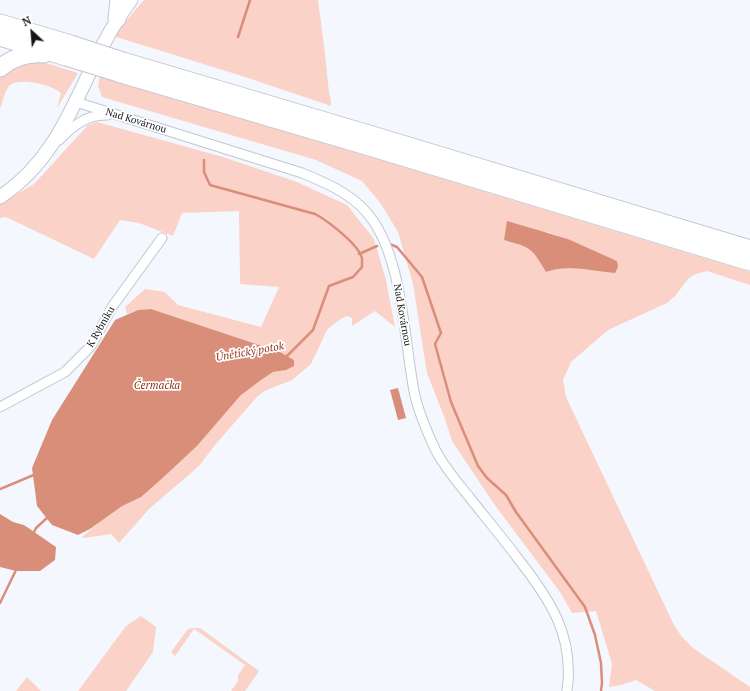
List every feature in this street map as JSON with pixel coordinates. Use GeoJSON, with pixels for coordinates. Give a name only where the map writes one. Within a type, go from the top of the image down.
{"type":"FeatureCollection","features":[{"type":"Feature","properties":{"kind":"highway"},"geometry":{"type":"LineString","coordinates":[[117,19],[119,0]]}},
{"type":"Feature","properties":{"kind":"highway"},"geometry":{"type":"LineString","coordinates":[[0,23],[65,52]]}},
{"type":"Feature","properties":{"kind":"highway"},"geometry":{"type":"LineString","coordinates":[[0,37],[65,52],[379,136],[750,249]]}},
{"type":"Feature","properties":{"kind":"highway"},"geometry":{"type":"LineString","coordinates":[[0,68],[6,63],[22,56],[65,52]]}},
{"type":"Feature","properties":{"kind":"highway"},"geometry":{"type":"LineString","coordinates":[[120,67],[373,148],[750,262]]}},
{"type":"Feature","properties":{"kind":"street"},"geometry":{"type":"LineString","coordinates":[[50,149],[76,102],[117,19],[131,0]]}},
{"type":"Feature","properties":{"kind":"street","name":"Nad Kovárnou"},"geometry":{"type":"LineString","coordinates":[[76,102],[302,173],[329,184],[348,196],[369,216],[389,252],[397,286],[414,392],[426,430],[447,469],[535,580],[556,614],[563,631],[568,652],[569,679],[567,691]]}},
{"type":"Feature","properties":{"kind":"street"},"geometry":{"type":"LineString","coordinates":[[2,196],[16,186],[70,129],[84,120],[96,115],[120,115]]}},
{"type":"Feature","properties":{"kind":"street","name":"K Rybníku"},"geometry":{"type":"LineString","coordinates":[[0,407],[65,372],[91,346],[112,307],[162,238]]}},
{"type":"Feature","properties":{"kind":"shaded area"},"geometry":{"type":"Polygon","coordinates":[[[144,0],[318,0],[331,106],[242,76],[113,36],[144,0]]]}},
{"type":"Feature","properties":{"kind":"shaded area"},"geometry":{"type":"Polygon","coordinates":[[[36,60],[78,73],[57,108],[61,93],[57,90],[36,83],[21,82],[15,83],[8,87],[0,108],[0,75],[10,67],[36,60]]]}},
{"type":"Feature","properties":{"kind":"shaded area"},"geometry":{"type":"Polygon","coordinates":[[[100,75],[750,272],[750,285],[707,271],[689,278],[675,296],[667,303],[608,330],[571,362],[563,380],[566,397],[673,623],[682,637],[693,648],[750,687],[750,691],[655,691],[636,680],[609,687],[612,664],[596,611],[572,613],[560,592],[494,504],[452,441],[427,373],[413,284],[398,232],[381,204],[362,181],[316,160],[102,97],[98,86],[100,75]],[[547,232],[527,246],[534,252],[546,272],[562,268],[571,268],[615,273],[617,261],[568,239],[547,232]]]}},
{"type":"Feature","properties":{"kind":"shaded area"},"geometry":{"type":"Polygon","coordinates":[[[97,122],[223,157],[297,182],[347,205],[374,239],[386,280],[395,327],[375,311],[352,326],[352,318],[347,316],[339,320],[327,330],[311,364],[292,380],[264,391],[256,398],[215,445],[199,466],[149,509],[119,543],[111,534],[84,538],[82,537],[107,516],[167,474],[197,446],[241,395],[251,386],[273,372],[286,370],[294,360],[280,352],[151,309],[139,310],[127,314],[125,307],[145,289],[165,292],[178,305],[261,327],[279,287],[240,284],[239,211],[182,213],[173,236],[139,223],[120,220],[94,259],[6,217],[0,218],[0,204],[34,184],[88,125],[97,122]]]}},
{"type":"Feature","properties":{"kind":"shaded area"},"geometry":{"type":"Polygon","coordinates":[[[141,616],[156,627],[153,652],[126,691],[78,691],[126,626],[141,616]]]}},
{"type":"Feature","properties":{"kind":"shaded area"},"geometry":{"type":"Polygon","coordinates":[[[200,628],[259,671],[245,691],[231,691],[238,681],[238,675],[245,665],[194,629],[175,656],[171,652],[188,629],[200,628]]]}},
{"type":"Feature","properties":{"kind":"shaded area"},"geometry":{"type":"Polygon","coordinates":[[[27,677],[41,691],[16,691],[27,677]]]}},
{"type":"Feature","properties":{"kind":"water"},"geometry":{"type":"Polygon","coordinates":[[[507,221],[568,239],[617,261],[618,267],[615,273],[571,268],[562,268],[546,272],[534,253],[526,247],[504,240],[507,221]]]}},
{"type":"Feature","properties":{"kind":"water","name":"Čermačka"},"geometry":{"type":"Polygon","coordinates":[[[151,309],[280,352],[294,360],[294,366],[286,370],[273,372],[241,395],[197,446],[141,497],[122,506],[90,529],[78,535],[52,525],[37,506],[32,468],[52,420],[115,320],[138,310],[151,309]]]}},
{"type":"Feature","properties":{"kind":"water"},"geometry":{"type":"Polygon","coordinates":[[[398,388],[406,418],[398,420],[390,390],[398,388]]]}},
{"type":"Feature","properties":{"kind":"water"},"geometry":{"type":"Polygon","coordinates":[[[0,514],[13,522],[24,525],[56,547],[55,560],[40,571],[16,571],[0,567],[0,514]]]}},
{"type":"Feature","properties":{"kind":"waterway","name":"Únětický potok"},"geometry":{"type":"LineString","coordinates":[[238,37],[250,0]]}},
{"type":"Feature","properties":{"kind":"waterway","name":"Únětický potok"},"geometry":{"type":"LineString","coordinates":[[204,160],[204,172],[210,185],[315,214],[335,227],[349,240],[355,246],[362,258],[362,267],[353,277],[329,286],[313,330],[287,356],[284,357]]}},
{"type":"Feature","properties":{"kind":"waterway"},"geometry":{"type":"LineString","coordinates":[[387,243],[397,247],[422,277],[441,333],[435,344],[451,402],[478,466],[487,478],[506,495],[516,512],[585,607],[595,635],[601,663],[601,691]]}},
{"type":"Feature","properties":{"kind":"waterway"},"geometry":{"type":"LineString","coordinates":[[359,254],[377,246]]}},
{"type":"Feature","properties":{"kind":"waterway"},"geometry":{"type":"LineString","coordinates":[[0,489],[36,474]]}},
{"type":"Feature","properties":{"kind":"waterway","name":"Únětický potok"},"geometry":{"type":"LineString","coordinates":[[33,534],[36,528],[48,517]]}},
{"type":"Feature","properties":{"kind":"waterway","name":"Únětický potok"},"geometry":{"type":"LineString","coordinates":[[0,603],[16,570]]}}]}
